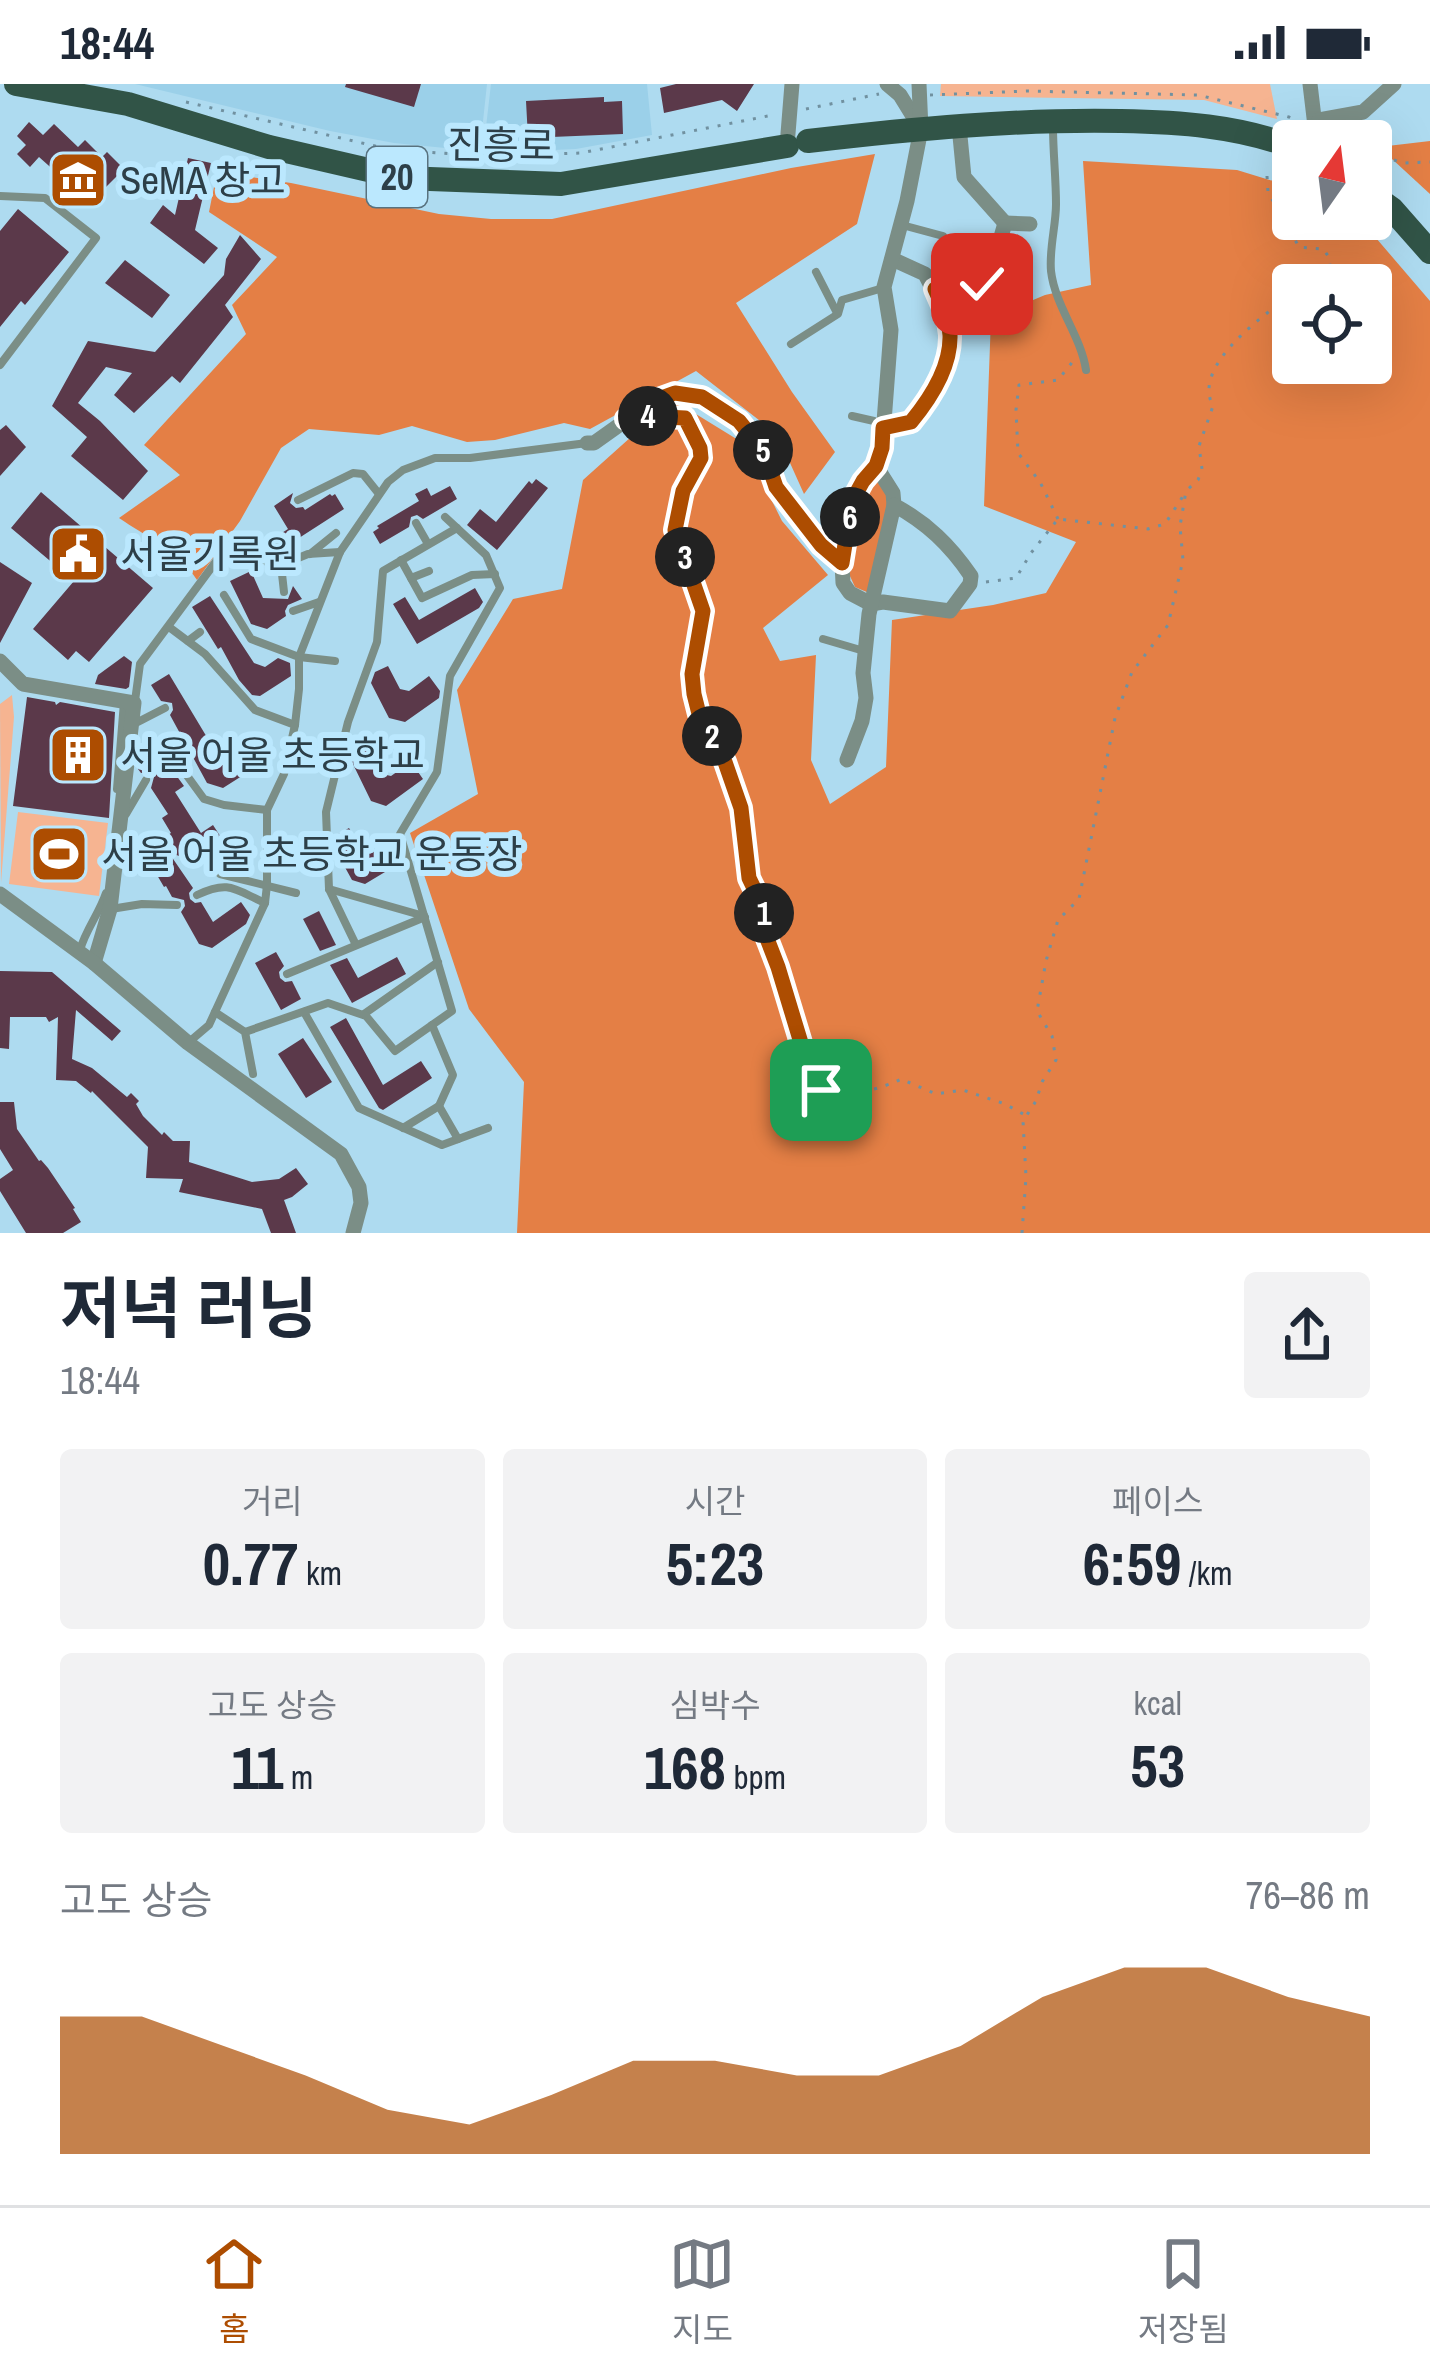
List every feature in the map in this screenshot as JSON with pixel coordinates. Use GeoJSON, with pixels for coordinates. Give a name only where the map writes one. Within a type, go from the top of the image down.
{"type":"FeatureCollection","features":[{"type":"Feature","properties":{"kind":"main road","name":"진흥로"},"geometry":{"type":"LineString","coordinates":[[16,84],[128,104],[269,147],[403,178],[561,184],[798,144],[1053,119],[1206,126],[1272,141]]}},
{"type":"Feature","properties":{"kind":"main road"},"geometry":{"type":"LineString","coordinates":[[1392,209],[1430,252]]}},
{"type":"Feature","properties":{"kind":"street"},"geometry":{"type":"LineString","coordinates":[[792,84],[798,144]]}},
{"type":"Feature","properties":{"kind":"street"},"geometry":{"type":"LineString","coordinates":[[887,84],[900,95],[921,129]]}},
{"type":"Feature","properties":{"kind":"street"},"geometry":{"type":"LineString","coordinates":[[1310,84],[1311,120]]}},
{"type":"Feature","properties":{"kind":"street"},"geometry":{"type":"LineString","coordinates":[[1318,120],[1363,112],[1394,84]]}},
{"type":"Feature","properties":{"kind":"street"},"geometry":{"type":"LineString","coordinates":[[894,505],[921,519],[954,551],[970,580],[950,611],[871,604],[850,593],[843,583],[852,501],[876,466],[882,448],[891,330],[884,287],[921,129],[918,90]]}},
{"type":"Feature","properties":{"kind":"street"},"geometry":{"type":"LineString","coordinates":[[959,126],[964,177],[1005,223],[1030,224]]}},
{"type":"Feature","properties":{"kind":"street"},"geometry":{"type":"LineString","coordinates":[[935,289],[982,284],[991,272],[1005,223]]}},
{"type":"Feature","properties":{"kind":"street"},"geometry":{"type":"LineString","coordinates":[[883,428],[911,422],[931,398],[950,339],[946,315],[925,274],[892,259]]}},
{"type":"Feature","properties":{"kind":"street"},"geometry":{"type":"LineString","coordinates":[[587,443],[653,401],[675,393],[702,397],[739,421],[764,452],[776,487],[821,545],[842,563]]}},
{"type":"Feature","properties":{"kind":"street"},"geometry":{"type":"LineString","coordinates":[[847,760],[862,721],[864,651],[894,505],[893,494],[876,466]]}},
{"type":"Feature","properties":{"kind":"street"},"geometry":{"type":"LineString","coordinates":[[0,662],[23,684],[129,702],[131,725],[110,909],[87,958]]}},
{"type":"Feature","properties":{"kind":"street"},"geometry":{"type":"LineString","coordinates":[[0,894],[87,958],[188,1043],[341,1154],[359,1187],[361,1203],[353,1233]]}},
{"type":"Feature","properties":{"kind":"lane"},"geometry":{"type":"LineString","coordinates":[[1053,119],[1056,206],[1051,274],[1083,350],[1086,370]]}},
{"type":"Feature","properties":{"kind":"lane"},"geometry":{"type":"LineString","coordinates":[[0,196],[45,198],[96,238],[0,365]]}},
{"type":"Feature","properties":{"kind":"lane"},"geometry":{"type":"LineString","coordinates":[[901,225],[943,236]]}},
{"type":"Feature","properties":{"kind":"lane"},"geometry":{"type":"LineString","coordinates":[[816,272],[838,314]]}},
{"type":"Feature","properties":{"kind":"lane"},"geometry":{"type":"LineString","coordinates":[[791,344],[838,314],[842,300],[884,287]]}},
{"type":"Feature","properties":{"kind":"lane"},"geometry":{"type":"LineString","coordinates":[[852,416],[883,428]]}},
{"type":"Feature","properties":{"kind":"lane"},"geometry":{"type":"LineString","coordinates":[[188,1043],[209,1025],[265,903],[267,810],[284,774],[295,725],[299,656],[340,552],[388,482],[403,470],[435,458],[587,443]]}},
{"type":"Feature","properties":{"kind":"lane"},"geometry":{"type":"LineString","coordinates":[[298,500],[353,473],[363,474],[380,494]]}},
{"type":"Feature","properties":{"kind":"lane"},"geometry":{"type":"LineString","coordinates":[[245,1032],[328,1004],[363,1015],[395,1051],[452,1011],[400,834],[437,772],[450,676],[500,587],[489,551],[445,517]]}},
{"type":"Feature","properties":{"kind":"lane"},"geometry":{"type":"LineString","coordinates":[[416,524],[428,544]]}},
{"type":"Feature","properties":{"kind":"lane"},"geometry":{"type":"LineString","coordinates":[[356,945],[329,889],[326,812],[348,722],[377,642],[383,571],[457,528]]}},
{"type":"Feature","properties":{"kind":"lane"},"geometry":{"type":"LineString","coordinates":[[87,958],[87,928],[106,891],[129,702],[140,664],[223,552],[246,551],[281,565],[308,554],[336,532]]}},
{"type":"Feature","properties":{"kind":"lane"},"geometry":{"type":"LineString","coordinates":[[260,560],[277,544]]}},
{"type":"Feature","properties":{"kind":"lane"},"geometry":{"type":"LineString","coordinates":[[308,554],[340,552]]}},
{"type":"Feature","properties":{"kind":"lane"},"geometry":{"type":"LineString","coordinates":[[401,560],[422,598],[472,575],[495,574]]}},
{"type":"Feature","properties":{"kind":"lane"},"geometry":{"type":"LineString","coordinates":[[281,565],[284,592]]}},
{"type":"Feature","properties":{"kind":"lane"},"geometry":{"type":"LineString","coordinates":[[411,578],[429,571]]}},
{"type":"Feature","properties":{"kind":"lane"},"geometry":{"type":"LineString","coordinates":[[224,595],[251,639],[299,656],[334,661]]}},
{"type":"Feature","properties":{"kind":"lane"},"geometry":{"type":"LineString","coordinates":[[293,611],[319,602]]}},
{"type":"Feature","properties":{"kind":"lane"},"geometry":{"type":"LineString","coordinates":[[169,627],[206,654],[255,710],[295,725]]}},
{"type":"Feature","properties":{"kind":"lane"},"geometry":{"type":"LineString","coordinates":[[188,641],[200,632]]}},
{"type":"Feature","properties":{"kind":"lane"},"geometry":{"type":"LineString","coordinates":[[823,639],[864,651]]}},
{"type":"Feature","properties":{"kind":"lane"},"geometry":{"type":"LineString","coordinates":[[131,725],[165,708]]}},
{"type":"Feature","properties":{"kind":"lane"},"geometry":{"type":"LineString","coordinates":[[164,744],[204,799],[267,810]]}},
{"type":"Feature","properties":{"kind":"lane"},"geometry":{"type":"LineString","coordinates":[[122,821],[146,780]]}},
{"type":"Feature","properties":{"kind":"lane"},"geometry":{"type":"LineString","coordinates":[[212,863],[220,874],[296,893]]}},
{"type":"Feature","properties":{"kind":"lane"},"geometry":{"type":"LineString","coordinates":[[196,895],[216,886],[265,903]]}},
{"type":"Feature","properties":{"kind":"lane"},"geometry":{"type":"LineString","coordinates":[[329,889],[425,916]]}},
{"type":"Feature","properties":{"kind":"lane"},"geometry":{"type":"LineString","coordinates":[[110,909],[177,905]]}},
{"type":"Feature","properties":{"kind":"lane"},"geometry":{"type":"LineString","coordinates":[[287,974],[425,916]]}},
{"type":"Feature","properties":{"kind":"lane"},"geometry":{"type":"LineString","coordinates":[[363,1015],[438,962]]}},
{"type":"Feature","properties":{"kind":"lane"},"geometry":{"type":"LineString","coordinates":[[215,1012],[245,1032],[254,1074]]}},
{"type":"Feature","properties":{"kind":"lane"},"geometry":{"type":"LineString","coordinates":[[304,1012],[359,1108],[442,1145],[488,1128]]}},
{"type":"Feature","properties":{"kind":"lane"},"geometry":{"type":"LineString","coordinates":[[402,1129],[439,1106],[453,1075],[432,1025]]}},
{"type":"Feature","properties":{"kind":"lane"},"geometry":{"type":"LineString","coordinates":[[439,1106],[458,1139]]}},
{"type":"Feature","properties":{"kind":"path"},"geometry":{"type":"LineString","coordinates":[[1163,84],[1164,94]]}},
{"type":"Feature","properties":{"kind":"path"},"geometry":{"type":"LineString","coordinates":[[806,109],[870,94],[918,90],[1164,94],[1198,95],[1289,117]]}},
{"type":"Feature","properties":{"kind":"path"},"geometry":{"type":"LineString","coordinates":[[176,99],[392,150],[486,156],[581,153],[783,113]]}},
{"type":"Feature","properties":{"kind":"path"},"geometry":{"type":"LineString","coordinates":[[1392,159],[1430,162]]}},
{"type":"Feature","properties":{"kind":"path"},"geometry":{"type":"LineString","coordinates":[[1267,176],[1268,192],[1299,247],[1323,249],[1330,264]]}},
{"type":"Feature","properties":{"kind":"path"},"geometry":{"type":"LineString","coordinates":[[1058,519],[1148,529],[1165,524],[1202,469],[1199,446],[1213,406],[1208,386],[1222,356],[1272,310]]}},
{"type":"Feature","properties":{"kind":"path"},"geometry":{"type":"LineString","coordinates":[[1058,519],[1040,482],[1018,453],[1019,385],[1058,380],[1083,350]]}},
{"type":"Feature","properties":{"kind":"path"},"geometry":{"type":"LineString","coordinates":[[626,419],[685,418],[700,448],[701,458],[683,491],[675,530],[703,611],[692,674],[694,694],[741,808],[749,878],[764,909],[771,954],[821,1090],[836,1098],[901,1079],[936,1094],[963,1090],[1027,1116]]}},
{"type":"Feature","properties":{"kind":"path"},"geometry":{"type":"LineString","coordinates":[[1022,1233],[1023,1121],[1055,1060],[1052,1036],[1037,1011],[1046,962],[1058,920],[1079,899],[1115,718],[1132,671],[1168,625],[1183,560],[1180,526],[1186,491]]}},
{"type":"Feature","properties":{"kind":"path"},"geometry":{"type":"LineString","coordinates":[[970,580],[1016,578],[1058,519]]}},
{"type":"Feature","properties":{"kind":"shaded area"},"geometry":{"type":"Polygon","coordinates":[[[135,84],[487,84],[480,149],[466,150],[330,131],[135,84]]]}},
{"type":"Feature","properties":{"kind":"shaded area"},"geometry":{"type":"Polygon","coordinates":[[[491,84],[647,84],[652,135],[576,149],[483,153],[491,84]]]}},
{"type":"Feature","properties":{"kind":"shaded area"},"geometry":{"type":"Polygon","coordinates":[[[941,84],[1270,84],[1277,119],[1204,100],[940,96],[941,84]]]}},
{"type":"Feature","properties":{"kind":"shaded area"},"geometry":{"type":"Polygon","coordinates":[[[1430,141],[1430,194],[1392,159],[1392,145],[1430,141]]]}},
{"type":"Feature","properties":{"kind":"shaded area"},"geometry":{"type":"Polygon","coordinates":[[[875,154],[857,224],[736,303],[835,452],[804,494],[777,434],[696,371],[590,429],[564,423],[467,442],[412,426],[379,435],[309,429],[281,448],[240,521],[197,580],[172,553],[119,518],[180,475],[144,445],[246,334],[232,305],[277,257],[209,212],[217,172],[439,214],[552,219],[875,154]]]}},
{"type":"Feature","properties":{"kind":"shaded area"},"geometry":{"type":"Polygon","coordinates":[[[1083,161],[1237,170],[1272,181],[1272,240],[1378,240],[1430,301],[1430,1233],[517,1233],[524,1082],[469,1009],[410,833],[478,794],[457,690],[513,599],[562,589],[583,480],[641,428],[678,403],[743,443],[782,521],[828,575],[763,628],[780,661],[816,655],[811,760],[830,804],[886,767],[892,620],[1046,593],[1076,542],[984,506],[991,318],[1045,295],[1091,285],[1083,161]]]}},
{"type":"Feature","properties":{"kind":"shaded area"},"geometry":{"type":"Polygon","coordinates":[[[873,475],[885,484],[891,505],[869,593],[855,587],[849,574],[857,495],[873,475]]]}},
{"type":"Feature","properties":{"kind":"shaded area"},"geometry":{"type":"Polygon","coordinates":[[[12,695],[14,717],[1,883],[0,704],[12,695]]]}},
{"type":"Feature","properties":{"kind":"shaded area","name":"서울 어울 초등학교 운동장"},"geometry":{"type":"Polygon","coordinates":[[[18,812],[108,823],[99,896],[9,884],[18,812]]]}},
{"type":"Feature","properties":{"kind":"building"},"geometry":{"type":"Polygon","coordinates":[[[346,84],[421,84],[414,107],[346,84]]]}},
{"type":"Feature","properties":{"kind":"building"},"geometry":{"type":"Polygon","coordinates":[[[754,84],[737,111],[722,100],[664,113],[660,88],[754,84]]]}},
{"type":"Feature","properties":{"kind":"building"},"geometry":{"type":"Polygon","coordinates":[[[604,97],[604,102],[622,101],[623,134],[528,138],[526,101],[604,97]]]}},
{"type":"Feature","properties":{"kind":"building"},"geometry":{"type":"Polygon","coordinates":[[[29,122],[43,135],[54,124],[78,147],[85,140],[124,169],[89,204],[77,192],[70,198],[60,187],[66,181],[39,157],[30,167],[17,154],[26,145],[17,136],[29,122]]]}},
{"type":"Feature","properties":{"kind":"building"},"geometry":{"type":"Polygon","coordinates":[[[188,158],[211,163],[195,230],[218,248],[204,264],[150,223],[163,205],[175,215],[188,158]]]}},
{"type":"Feature","properties":{"kind":"building"},"geometry":{"type":"Polygon","coordinates":[[[18,209],[69,252],[0,327],[0,231],[18,209]]]}},
{"type":"Feature","properties":{"kind":"building"},"geometry":{"type":"Polygon","coordinates":[[[240,235],[261,259],[225,305],[233,317],[180,383],[172,376],[134,413],[114,395],[132,373],[106,367],[78,403],[148,471],[123,500],[71,456],[87,437],[52,406],[88,341],[155,352],[224,275],[226,259],[240,235]]]}},
{"type":"Feature","properties":{"kind":"building"},"geometry":{"type":"Polygon","coordinates":[[[125,260],[170,295],[152,318],[105,283],[125,260]]]}},
{"type":"Feature","properties":{"kind":"building"},"geometry":{"type":"Polygon","coordinates":[[[6,425],[26,447],[0,476],[0,430],[6,425]]]}},
{"type":"Feature","properties":{"kind":"building"},"geometry":{"type":"Polygon","coordinates":[[[536,479],[548,488],[497,550],[467,525],[480,509],[496,522],[529,481],[532,484],[536,479]]]}},
{"type":"Feature","properties":{"kind":"building"},"geometry":{"type":"Polygon","coordinates":[[[450,486],[457,499],[423,519],[411,517],[409,527],[380,544],[373,532],[377,526],[419,501],[415,494],[427,488],[431,496],[450,486]]]}},
{"type":"Feature","properties":{"kind":"building","name":"서울기록원"},"geometry":{"type":"Polygon","coordinates":[[[41,492],[153,588],[89,662],[76,651],[68,660],[33,629],[74,581],[11,528],[41,492]]]}},
{"type":"Feature","properties":{"kind":"building"},"geometry":{"type":"Polygon","coordinates":[[[293,493],[290,503],[296,508],[305,510],[335,494],[344,509],[285,547],[284,539],[277,536],[288,529],[274,506],[293,493]]]}},
{"type":"Feature","properties":{"kind":"building"},"geometry":{"type":"Polygon","coordinates":[[[0,562],[32,583],[0,643],[0,562]]]}},
{"type":"Feature","properties":{"kind":"building"},"geometry":{"type":"Polygon","coordinates":[[[251,571],[263,598],[288,599],[293,586],[302,599],[288,605],[286,616],[267,629],[251,624],[230,581],[251,571]]]}},
{"type":"Feature","properties":{"kind":"building"},"geometry":{"type":"Polygon","coordinates":[[[475,588],[483,602],[479,608],[417,644],[393,604],[405,597],[419,620],[475,588]]]}},
{"type":"Feature","properties":{"kind":"building"},"geometry":{"type":"Polygon","coordinates":[[[210,596],[254,663],[265,667],[278,658],[290,663],[291,676],[260,696],[252,695],[192,607],[210,596]]]}},
{"type":"Feature","properties":{"kind":"building"},"geometry":{"type":"Polygon","coordinates":[[[124,656],[132,662],[129,687],[95,684],[98,675],[124,656]]]}},
{"type":"Feature","properties":{"kind":"building"},"geometry":{"type":"Polygon","coordinates":[[[388,666],[400,689],[409,691],[429,676],[440,691],[439,698],[405,722],[389,718],[371,683],[375,672],[388,666]]]}},
{"type":"Feature","properties":{"kind":"building"},"geometry":{"type":"Polygon","coordinates":[[[169,674],[217,754],[226,756],[250,741],[264,762],[223,788],[207,783],[170,715],[172,703],[161,701],[151,685],[169,674]]]}},
{"type":"Feature","properties":{"kind":"building","name":"서울 어울 초등학교"},"geometry":{"type":"Polygon","coordinates":[[[27,697],[115,712],[109,818],[13,806],[27,697]]]}},
{"type":"Feature","properties":{"kind":"building"},"geometry":{"type":"Polygon","coordinates":[[[157,740],[157,749],[184,786],[175,792],[201,833],[213,825],[226,845],[201,862],[169,853],[193,888],[190,899],[201,902],[213,922],[241,902],[250,915],[246,924],[212,948],[199,944],[181,912],[184,900],[172,897],[143,851],[171,833],[162,818],[168,814],[151,788],[154,777],[138,769],[141,750],[157,740]]]}},
{"type":"Feature","properties":{"kind":"building"},"geometry":{"type":"Polygon","coordinates":[[[370,749],[382,774],[391,776],[411,762],[423,779],[386,806],[371,801],[350,758],[370,749]]]}},
{"type":"Feature","properties":{"kind":"building"},"geometry":{"type":"Polygon","coordinates":[[[349,828],[363,852],[372,853],[392,841],[400,863],[365,884],[352,880],[336,851],[335,836],[349,828]]]}},
{"type":"Feature","properties":{"kind":"building"},"geometry":{"type":"Polygon","coordinates":[[[319,911],[336,945],[320,951],[303,919],[319,911]]]}},
{"type":"Feature","properties":{"kind":"building"},"geometry":{"type":"Polygon","coordinates":[[[276,952],[284,966],[280,978],[292,981],[301,999],[281,1010],[255,963],[276,952]]]}},
{"type":"Feature","properties":{"kind":"building"},"geometry":{"type":"Polygon","coordinates":[[[397,957],[406,974],[352,1003],[330,965],[347,958],[358,978],[397,957]]]}},
{"type":"Feature","properties":{"kind":"building"},"geometry":{"type":"Polygon","coordinates":[[[0,971],[52,972],[121,1031],[112,1041],[76,1010],[72,1059],[92,1068],[127,1097],[131,1093],[143,1116],[162,1135],[190,1141],[189,1162],[252,1182],[279,1179],[296,1168],[308,1184],[284,1200],[296,1233],[271,1233],[262,1209],[179,1192],[183,1179],[146,1178],[148,1147],[92,1091],[76,1081],[56,1080],[58,1017],[49,1022],[46,1017],[10,1017],[9,1049],[0,1048],[0,971]]]}},
{"type":"Feature","properties":{"kind":"building"},"geometry":{"type":"Polygon","coordinates":[[[346,1018],[383,1085],[421,1061],[432,1078],[383,1110],[379,1108],[330,1027],[346,1018]]]}},
{"type":"Feature","properties":{"kind":"building"},"geometry":{"type":"Polygon","coordinates":[[[303,1038],[332,1082],[306,1098],[278,1054],[303,1038]]]}},
{"type":"Feature","properties":{"kind":"building"},"geometry":{"type":"Polygon","coordinates":[[[0,1102],[14,1102],[17,1129],[75,1208],[81,1222],[63,1233],[26,1233],[0,1191],[0,1179],[13,1170],[0,1149],[0,1102]]]}},
{"type":"Feature","properties":{"kind":"place","name":"SeMA 창고"},"geometry":{"type":"Point","coordinates":[78,180]}},
{"type":"Feature","properties":{"kind":"place","name":"서울기록원"},"geometry":{"type":"Point","coordinates":[78,554]}},
{"type":"Feature","properties":{"kind":"place","name":"서울 어울 초등학교"},"geometry":{"type":"Point","coordinates":[78,755]}},
{"type":"Feature","properties":{"kind":"place","name":"서울 어울 초등학교 운동장"},"geometry":{"type":"Point","coordinates":[59,854]}},
{"type":"Feature","properties":{"kind":"route"},"geometry":{"type":"LineString","coordinates":[[821,1090],[771,954],[764,909],[749,878],[741,808],[694,694],[692,674],[703,611],[675,530],[683,491],[701,458],[700,448],[685,418],[626,419],[675,393],[702,397],[739,421],[764,452],[776,487],[821,545],[842,563],[852,501],[876,466],[883,428],[911,422],[931,398],[941,371],[950,339],[935,289],[982,284]]}}]}
